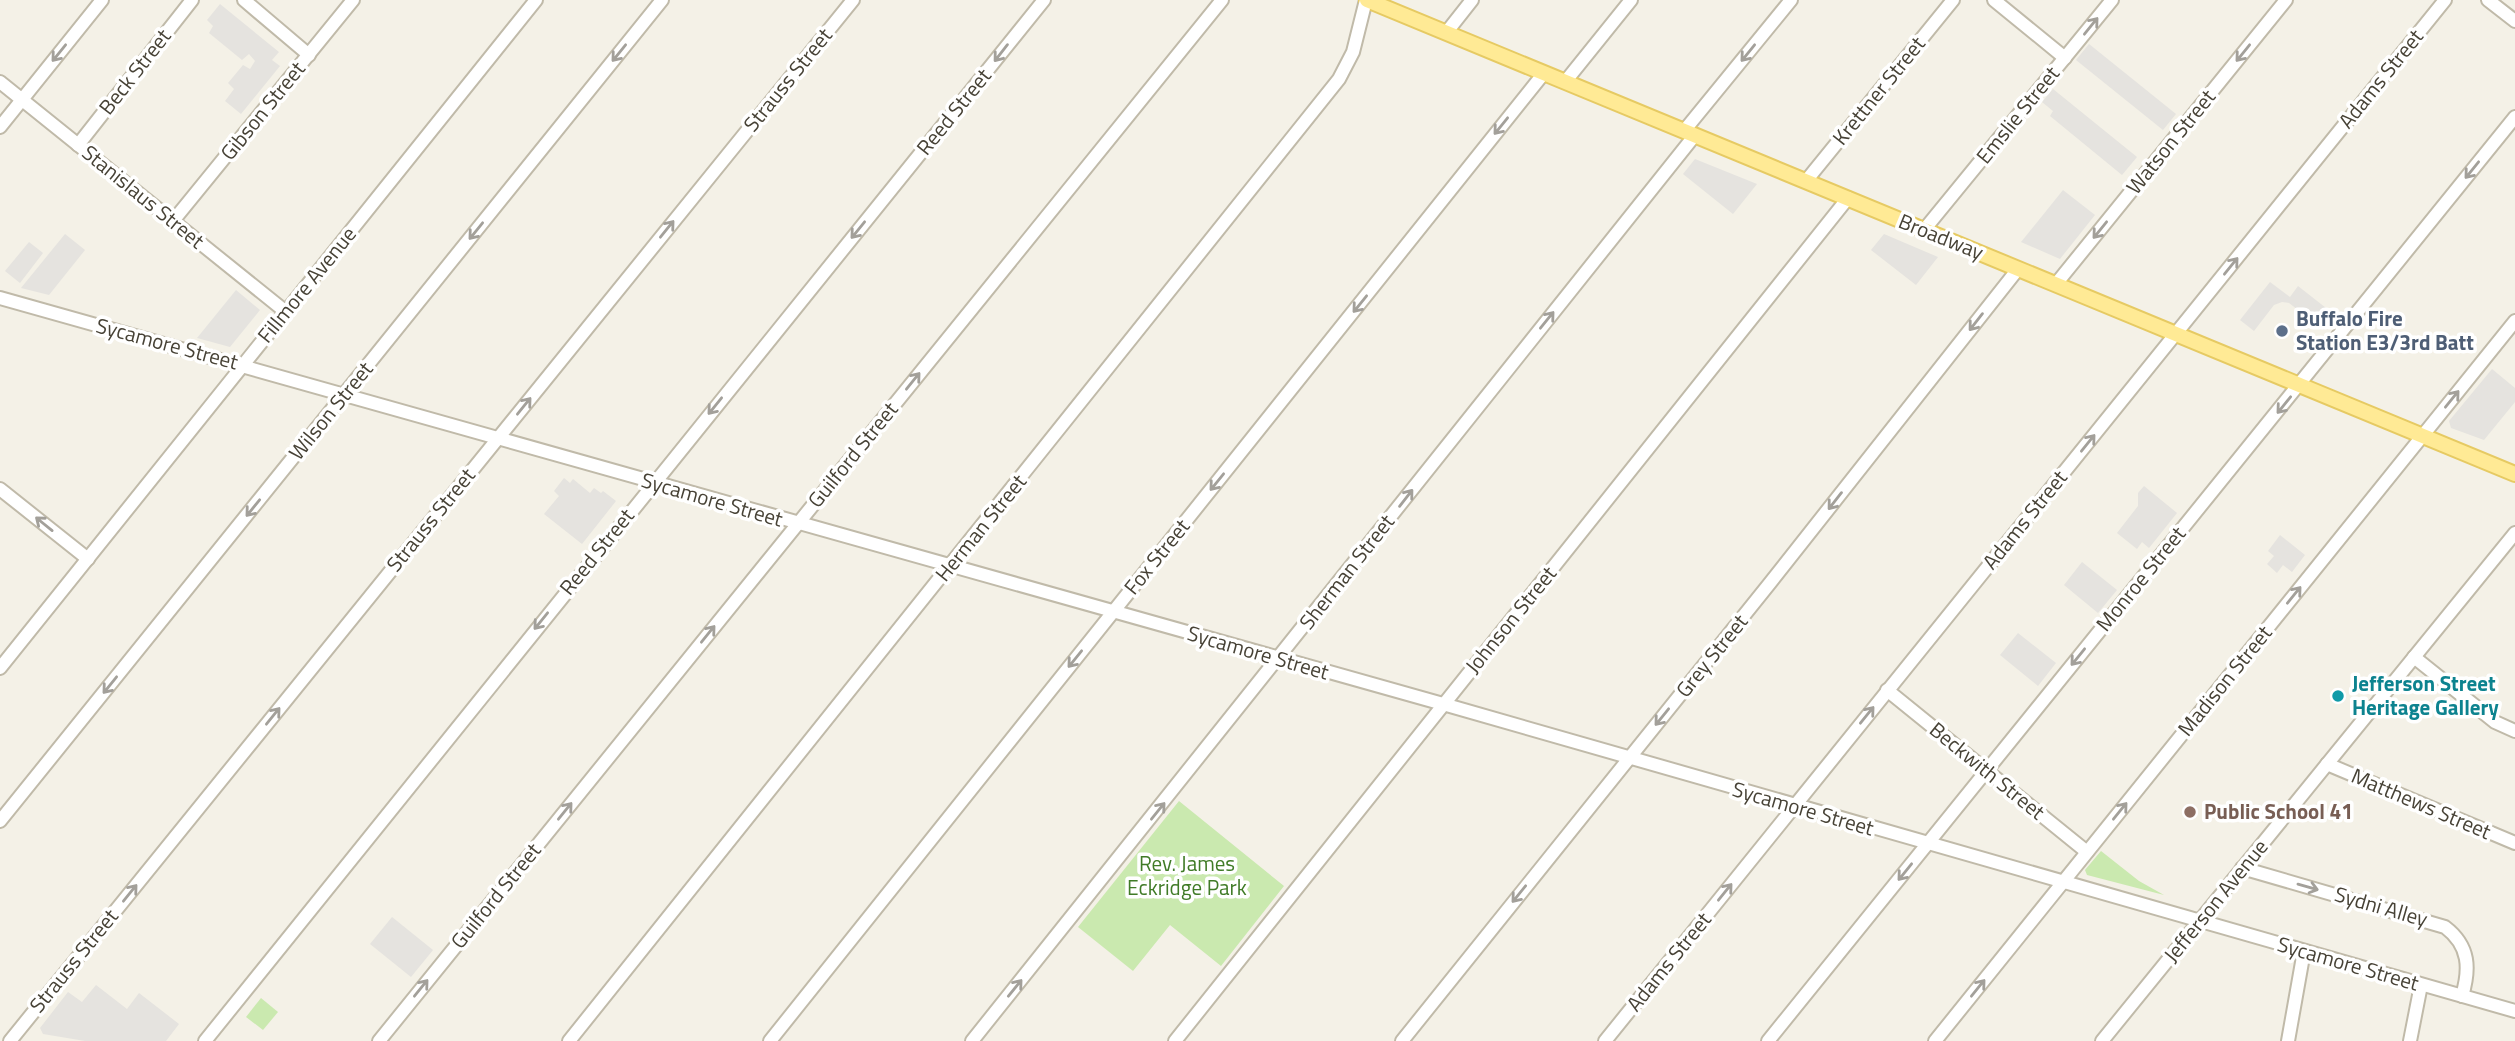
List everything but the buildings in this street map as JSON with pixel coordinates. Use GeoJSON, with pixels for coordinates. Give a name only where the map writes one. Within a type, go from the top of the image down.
{"type":"FeatureCollection","features":[{"type":"Feature","properties":{"kind":"main road","name":"Broadway"},"geometry":{"type":"LineString","coordinates":[[1366,0],[2515,474]]}},
{"type":"Feature","properties":{"kind":"street"},"geometry":{"type":"LineString","coordinates":[[0,127],[102,0]]}},
{"type":"Feature","properties":{"kind":"street","name":"Beck Street"},"geometry":{"type":"LineString","coordinates":[[78,145],[192,0]]}},
{"type":"Feature","properties":{"kind":"street"},"geometry":{"type":"LineString","coordinates":[[243,0],[309,55]]}},
{"type":"Feature","properties":{"kind":"street","name":"Gibson Street"},"geometry":{"type":"LineString","coordinates":[[173,221],[353,0]]}},
{"type":"Feature","properties":{"kind":"street","name":"Fillmore Avenue"},"geometry":{"type":"LineString","coordinates":[[0,668],[536,0]]}},
{"type":"Feature","properties":{"kind":"street","name":"Wilson Street"},"geometry":{"type":"LineString","coordinates":[[0,821],[662,0]]}},
{"type":"Feature","properties":{"kind":"street","name":"Strauss Street"},"geometry":{"type":"LineString","coordinates":[[10,1041],[853,0]]}},
{"type":"Feature","properties":{"kind":"street","name":"Reed Street"},"geometry":{"type":"LineString","coordinates":[[205,1041],[1044,0]]}},
{"type":"Feature","properties":{"kind":"street","name":"Guilford Street"},"geometry":{"type":"LineString","coordinates":[[379,1041],[1222,0]]}},
{"type":"Feature","properties":{"kind":"street","name":"Herman Street"},"geometry":{"type":"LineString","coordinates":[[569,1041],[1339,79],[1353,52],[1366,0]]}},
{"type":"Feature","properties":{"kind":"street"},"geometry":{"type":"LineString","coordinates":[[1446,33],[1472,0]]}},
{"type":"Feature","properties":{"kind":"street"},"geometry":{"type":"LineString","coordinates":[[1565,82],[1631,0]]}},
{"type":"Feature","properties":{"kind":"street","name":"Sherman Street"},"geometry":{"type":"LineString","coordinates":[[972,1041],[1280,659],[1791,0]]}},
{"type":"Feature","properties":{"kind":"street","name":"Krettner Street"},"geometry":{"type":"LineString","coordinates":[[1805,181],[1953,0]]}},
{"type":"Feature","properties":{"kind":"street"},"geometry":{"type":"LineString","coordinates":[[1994,0],[2065,58]]}},
{"type":"Feature","properties":{"kind":"street","name":"Emslie Street"},"geometry":{"type":"LineString","coordinates":[[1924,230],[2112,0]]}},
{"type":"Feature","properties":{"kind":"street","name":"Watson Street"},"geometry":{"type":"LineString","coordinates":[[2056,285],[2286,0]]}},
{"type":"Feature","properties":{"kind":"street","name":"Adams Street"},"geometry":{"type":"LineString","coordinates":[[1605,1041],[2445,0]]}},
{"type":"Feature","properties":{"kind":"street"},"geometry":{"type":"LineString","coordinates":[[2488,0],[2515,21]]}},
{"type":"Feature","properties":{"kind":"street","name":"Fox Street"},"geometry":{"type":"LineString","coordinates":[[770,1041],[1544,73]]}},
{"type":"Feature","properties":{"kind":"street","name":"Stanislaus Street"},"geometry":{"type":"LineString","coordinates":[[0,82],[286,312]]}},
{"type":"Feature","properties":{"kind":"street","name":"Monroe Street"},"geometry":{"type":"LineString","coordinates":[[1768,1041],[2515,117]]}},
{"type":"Feature","properties":{"kind":"street","name":"Johnson Street"},"geometry":{"type":"LineString","coordinates":[[1175,1041],[1847,198]]}},
{"type":"Feature","properties":{"kind":"street","name":"Grey Street"},"geometry":{"type":"LineString","coordinates":[[1402,1041],[2018,269]]}},
{"type":"Feature","properties":{"kind":"street","name":"Sycamore Street"},"geometry":{"type":"LineString","coordinates":[[0,298],[1443,704],[1793,807],[2515,1011]]}},
{"type":"Feature","properties":{"kind":"street","name":"Madison Street"},"geometry":{"type":"LineString","coordinates":[[1935,1041],[2515,321]]}},
{"type":"Feature","properties":{"kind":"street"},"geometry":{"type":"LineString","coordinates":[[0,489],[88,559]]}},
{"type":"Feature","properties":{"kind":"street","name":"Jefferson Avenue"},"geometry":{"type":"LineString","coordinates":[[2102,1041],[2515,533]]}},
{"type":"Feature","properties":{"kind":"street"},"geometry":{"type":"LineString","coordinates":[[2414,657],[2491,720],[2515,732]]}},
{"type":"Feature","properties":{"kind":"street","name":"Beckwith Street"},"geometry":{"type":"LineString","coordinates":[[1887,690],[2087,852]]}},
{"type":"Feature","properties":{"kind":"street","name":"Matthews Street"},"geometry":{"type":"LineString","coordinates":[[2327,764],[2515,843]]}},
{"type":"Feature","properties":{"kind":"street","name":"Sydni Alley"},"geometry":{"type":"LineString","coordinates":[[2242,868],[2445,928],[2456,937],[2466,957],[2468,972],[2462,996]]}},
{"type":"Feature","properties":{"kind":"street"},"geometry":{"type":"LineString","coordinates":[[2288,1041],[2304,951]]}},
{"type":"Feature","properties":{"kind":"street"},"geometry":{"type":"LineString","coordinates":[[2410,1041],[2421,985]]}},
{"type":"Feature","properties":{"kind":"green space","name":"Rev. James Eckridge Park"},"geometry":{"type":"Polygon","coordinates":[[[1179,801],[1284,886],[1221,966],[1170,925],[1133,971],[1078,927],[1179,801]]]}},
{"type":"Feature","properties":{"kind":"green space"},"geometry":{"type":"Polygon","coordinates":[[[2101,851],[2139,881],[2164,895],[2087,875],[2085,870],[2101,851]]]}},
{"type":"Feature","properties":{"kind":"green space"},"geometry":{"type":"Polygon","coordinates":[[[261,998],[278,1012],[263,1030],[246,1017],[261,998]]]}},
{"type":"Feature","properties":{"kind":"shaded area"},"geometry":{"type":"Polygon","coordinates":[[[220,4],[279,52],[272,60],[280,66],[241,114],[225,101],[234,89],[228,83],[243,65],[250,69],[255,61],[249,54],[242,60],[209,33],[213,26],[207,20],[220,4]]]}},
{"type":"Feature","properties":{"kind":"shaded area"},"geometry":{"type":"Polygon","coordinates":[[[2089,44],[2176,114],[2163,130],[2076,60],[2089,44]]]}},
{"type":"Feature","properties":{"kind":"shaded area"},"geometry":{"type":"Polygon","coordinates":[[[2053,89],[2137,157],[2122,175],[2050,116],[2053,111],[2042,102],[2053,89]]]}},
{"type":"Feature","properties":{"kind":"shaded area"},"geometry":{"type":"Polygon","coordinates":[[[1695,159],[1757,184],[1733,214],[1683,174],[1695,159]]]}},
{"type":"Feature","properties":{"kind":"shaded area"},"geometry":{"type":"Polygon","coordinates":[[[2063,190],[2095,215],[2060,259],[2021,242],[2063,190]]]}},
{"type":"Feature","properties":{"kind":"shaded area"},"geometry":{"type":"Polygon","coordinates":[[[65,234],[85,250],[49,295],[21,288],[65,234]]]}},
{"type":"Feature","properties":{"kind":"shaded area"},"geometry":{"type":"Polygon","coordinates":[[[1884,234],[1938,257],[1916,285],[1871,250],[1884,234]]]}},
{"type":"Feature","properties":{"kind":"shaded area"},"geometry":{"type":"Polygon","coordinates":[[[29,242],[43,253],[20,283],[5,271],[29,242]]]}},
{"type":"Feature","properties":{"kind":"shaded area"},"geometry":{"type":"Polygon","coordinates":[[[2270,282],[2290,297],[2298,286],[2335,315],[2324,330],[2289,303],[2282,302],[2274,305],[2254,331],[2240,320],[2270,282]]]}},
{"type":"Feature","properties":{"kind":"shaded area"},"geometry":{"type":"Polygon","coordinates":[[[236,290],[260,310],[230,347],[197,338],[236,290]]]}},
{"type":"Feature","properties":{"kind":"shaded area"},"geometry":{"type":"Polygon","coordinates":[[[2492,369],[2515,388],[2515,402],[2484,440],[2451,428],[2449,421],[2492,369]]]}},
{"type":"Feature","properties":{"kind":"shaded area"},"geometry":{"type":"Polygon","coordinates":[[[564,478],[570,483],[573,479],[590,493],[594,488],[601,493],[603,491],[616,501],[582,544],[544,514],[559,496],[554,491],[564,478]]]}},
{"type":"Feature","properties":{"kind":"shaded area"},"geometry":{"type":"Polygon","coordinates":[[[2144,486],[2177,513],[2149,548],[2142,542],[2137,549],[2117,533],[2138,506],[2138,493],[2144,486]]]}},
{"type":"Feature","properties":{"kind":"shaded area"},"geometry":{"type":"Polygon","coordinates":[[[2280,535],[2305,555],[2292,572],[2283,565],[2277,573],[2267,564],[2274,556],[2268,551],[2280,535]]]}},
{"type":"Feature","properties":{"kind":"shaded area"},"geometry":{"type":"Polygon","coordinates":[[[2082,562],[2117,590],[2098,613],[2064,585],[2082,562]]]}},
{"type":"Feature","properties":{"kind":"shaded area"},"geometry":{"type":"Polygon","coordinates":[[[2018,633],[2056,663],[2038,686],[2000,655],[2018,633]]]}},
{"type":"Feature","properties":{"kind":"shaded area"},"geometry":{"type":"Polygon","coordinates":[[[392,917],[433,950],[411,977],[370,944],[392,917]]]}},
{"type":"Feature","properties":{"kind":"shaded area"},"geometry":{"type":"Polygon","coordinates":[[[96,985],[127,1009],[139,993],[179,1024],[166,1041],[85,1041],[43,1034],[40,1028],[68,992],[82,1002],[96,985]]]}},
{"type":"Feature","properties":{"kind":"place","name":"Buffalo Fire Station E3/3rd Batt"},"geometry":{"type":"Point","coordinates":[2282,331]}},
{"type":"Feature","properties":{"kind":"place","name":"Jefferson Street Heritage Gallery"},"geometry":{"type":"Point","coordinates":[2338,696]}},
{"type":"Feature","properties":{"kind":"place","name":"Public School 41"},"geometry":{"type":"Point","coordinates":[2190,812]}}]}
